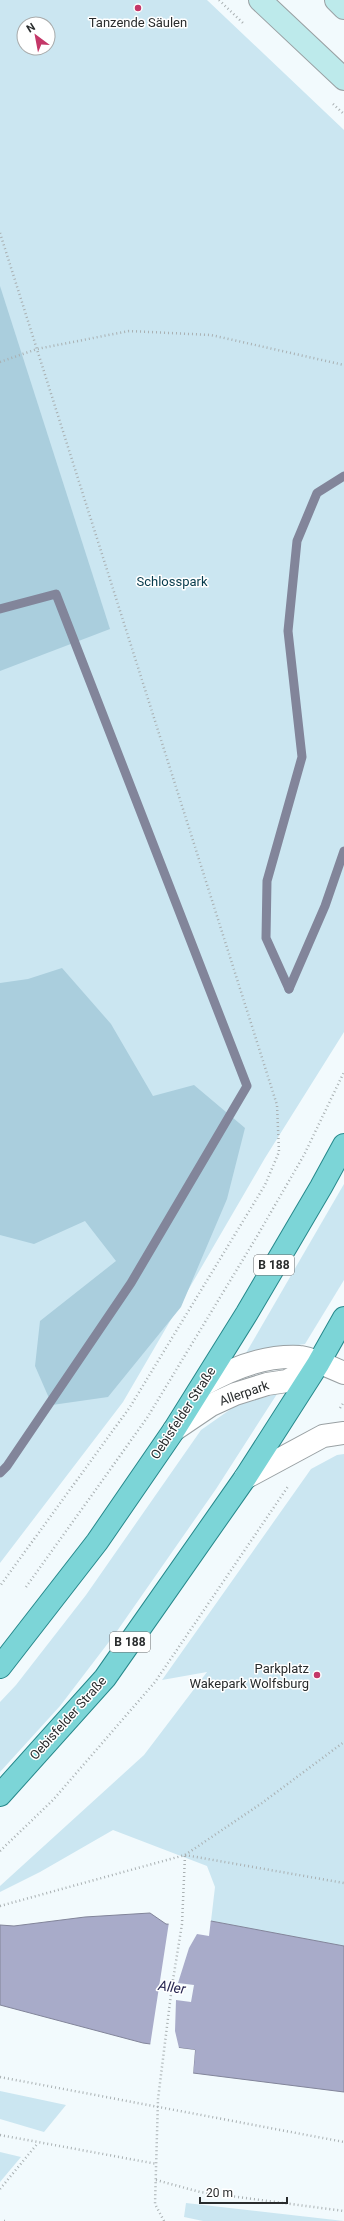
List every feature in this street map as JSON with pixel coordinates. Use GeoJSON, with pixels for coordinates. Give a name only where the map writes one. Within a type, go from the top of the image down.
{"type":"FeatureCollection","features":[{"type":"Feature","properties":{"kind":"main road","name":"Oebisfelder Straße"},"geometry":{"type":"LineString","coordinates":[[0,1667],[97,1542],[174,1430],[203,1385],[321,1187],[344,1145]]}},
{"type":"Feature","properties":{"kind":"main road","name":"Oebisfelder Straße"},"geometry":{"type":"LineString","coordinates":[[0,1795],[105,1678],[245,1478],[318,1364],[344,1318]]}},
{"type":"Feature","properties":{"kind":"street"},"geometry":{"type":"LineString","coordinates":[[260,0],[344,79]]}},
{"type":"Feature","properties":{"kind":"street"},"geometry":{"type":"LineString","coordinates":[[336,0],[344,8]]}},
{"type":"Feature","properties":{"kind":"street","name":"Allerpark"},"geometry":{"type":"LineString","coordinates":[[203,1385],[226,1371],[251,1363],[301,1357],[344,1373]]}},
{"type":"Feature","properties":{"kind":"street","name":"Allerpark"},"geometry":{"type":"LineString","coordinates":[[174,1430],[212,1405],[248,1390],[287,1381],[318,1364]]}},
{"type":"Feature","properties":{"kind":"street"},"geometry":{"type":"LineString","coordinates":[[245,1478],[334,1435]]}},
{"type":"Feature","properties":{"kind":"path"},"geometry":{"type":"LineString","coordinates":[[0,233],[277,1105],[279,1152],[265,1184],[130,1407],[0,1586]]}},
{"type":"Feature","properties":{"kind":"path"},"geometry":{"type":"LineString","coordinates":[[0,362],[37,349],[129,331],[203,334],[344,365]]}},
{"type":"Feature","properties":{"kind":"path"},"geometry":{"type":"LineString","coordinates":[[22,1592],[147,1418],[304,1155],[344,1072]]}},
{"type":"Feature","properties":{"kind":"path"},"geometry":{"type":"LineString","coordinates":[[334,1435],[344,1402]]}},
{"type":"Feature","properties":{"kind":"path"},"geometry":{"type":"LineString","coordinates":[[0,1851],[53,1800],[154,1682],[293,1480]]}},
{"type":"Feature","properties":{"kind":"path"},"geometry":{"type":"LineString","coordinates":[[0,1906],[185,1855],[280,1790],[344,1742]]}},
{"type":"Feature","properties":{"kind":"path"},"geometry":{"type":"LineString","coordinates":[[185,1855],[344,1882]]}},
{"type":"Feature","properties":{"kind":"path"},"geometry":{"type":"LineString","coordinates":[[164,2221],[155,2204],[158,2108],[182,1924],[185,1855]]}},
{"type":"Feature","properties":{"kind":"path"},"geometry":{"type":"LineString","coordinates":[[0,2077],[344,2142]]}},
{"type":"Feature","properties":{"kind":"path"},"geometry":{"type":"LineString","coordinates":[[0,2135],[157,2164]]}},
{"type":"Feature","properties":{"kind":"path"},"geometry":{"type":"LineString","coordinates":[[0,2189],[39,2142]]}},
{"type":"Feature","properties":{"kind":"path"},"geometry":{"type":"LineString","coordinates":[[156,2180],[200,2192],[344,2212]]}},
{"type":"Feature","properties":{"kind":"green space","name":"Schlosspark"},"geometry":{"type":"Polygon","coordinates":[[[0,0],[207,0],[344,130],[344,1032],[265,1158],[123,1402],[0,1563],[0,0]]]}},
{"type":"Feature","properties":{"kind":"green space"},"geometry":{"type":"Polygon","coordinates":[[[344,1184],[344,1280],[305,1344],[246,1353],[344,1184]]]}},
{"type":"Feature","properties":{"kind":"green space"},"geometry":{"type":"Polygon","coordinates":[[[277,1394],[216,1489],[115,1634],[60,1706],[0,1772],[0,1702],[16,1685],[86,1595],[201,1430],[238,1404],[277,1394]]]}},
{"type":"Feature","properties":{"kind":"green space"},"geometry":{"type":"Polygon","coordinates":[[[344,1454],[344,1946],[211,1921],[215,1887],[207,1866],[113,1830],[40,1872],[0,1892],[0,1886],[144,1755],[207,1672],[162,1680],[311,1469],[337,1455],[344,1454]]]}},
{"type":"Feature","properties":{"kind":"green space"},"geometry":{"type":"Polygon","coordinates":[[[0,2091],[66,2105],[44,2132],[0,2119],[0,2091]]]}},
{"type":"Feature","properties":{"kind":"green space"},"geometry":{"type":"Polygon","coordinates":[[[0,2152],[21,2157],[0,2182],[0,2152]]]}},
{"type":"Feature","properties":{"kind":"green space"},"geometry":{"type":"Polygon","coordinates":[[[186,2203],[344,2221],[203,2221],[184,2217],[186,2203]]]}},
{"type":"Feature","properties":{"kind":"shaded area"},"geometry":{"type":"Polygon","coordinates":[[[0,286],[110,629],[0,671],[0,286]]]}},
{"type":"Feature","properties":{"kind":"shaded area"},"geometry":{"type":"Polygon","coordinates":[[[62,968],[111,1024],[153,1096],[194,1085],[245,1128],[227,1199],[181,1307],[108,1397],[52,1405],[35,1366],[40,1321],[116,1261],[85,1221],[34,1244],[0,1235],[0,983],[28,979],[62,968]]]}},
{"type":"Feature","properties":{"kind":"water","name":"Aller"},"geometry":{"type":"Polygon","coordinates":[[[150,1913],[166,1924],[203,1927],[211,1921],[344,1946],[344,2092],[193,2073],[195,2050],[143,2043],[0,2005],[0,1925],[14,1926],[85,1917],[150,1913]]]}},
{"type":"Feature","properties":{"kind":"pier"},"geometry":{"type":"Polygon","coordinates":[[[211,1919],[209,1936],[197,1934],[189,1948],[178,1983],[194,1985],[191,2002],[176,2000],[175,2031],[179,2048],[195,2050],[193,2075],[191,2073],[193,2052],[150,2046],[169,1922],[203,1925],[211,1919]]]}},
{"type":"Feature","properties":{"kind":"waterway"},"geometry":{"type":"LineString","coordinates":[[289,989],[266,938],[267,881],[302,757],[288,631],[297,541],[317,493],[344,476]]}},
{"type":"Feature","properties":{"kind":"waterway"},"geometry":{"type":"LineString","coordinates":[[0,609],[56,594],[247,1086],[131,1283],[7,1466],[0,1473]]}},
{"type":"Feature","properties":{"kind":"waterway"},"geometry":{"type":"LineString","coordinates":[[289,989],[325,906],[344,851]]}},
{"type":"Feature","properties":{"kind":"place","name":"Tanzende Säulen"},"geometry":{"type":"Point","coordinates":[138,8]}},
{"type":"Feature","properties":{"kind":"place","name":"Parkplatz Wakepark Wolfsburg"},"geometry":{"type":"Point","coordinates":[317,1675]}}]}
